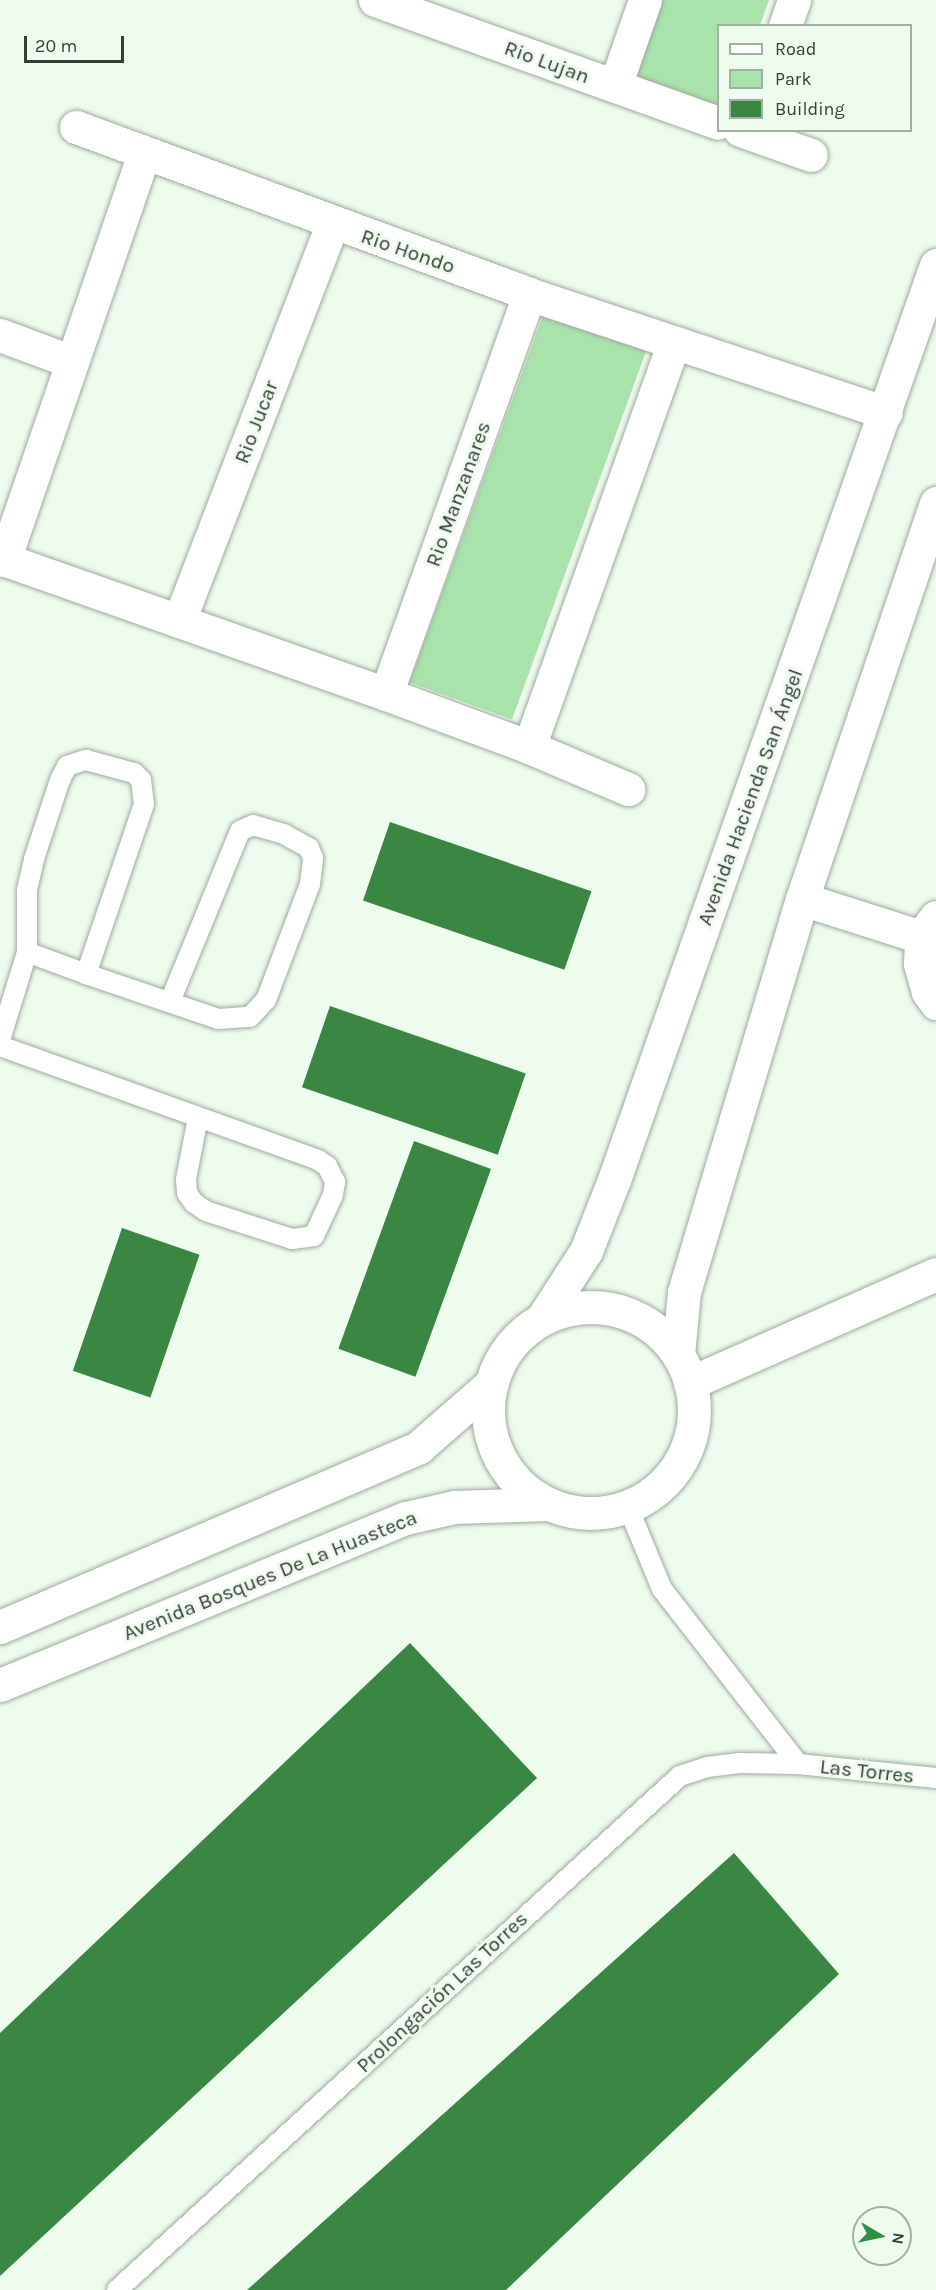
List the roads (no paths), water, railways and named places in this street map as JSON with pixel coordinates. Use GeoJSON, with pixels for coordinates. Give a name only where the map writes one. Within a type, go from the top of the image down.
{"type":"FeatureCollection","features":[{"type":"Feature","properties":{"kind":"street"},"geometry":{"type":"LineString","coordinates":[[615,86],[645,0]]}},
{"type":"Feature","properties":{"kind":"street"},"geometry":{"type":"LineString","coordinates":[[786,24],[794,0]]}},
{"type":"Feature","properties":{"kind":"street","name":"Rio Lujan"},"geometry":{"type":"LineString","coordinates":[[396,4],[717,123]]}},
{"type":"Feature","properties":{"kind":"street","name":"Rio Hondo"},"geometry":{"type":"LineString","coordinates":[[76,127],[332,224],[529,294],[886,413]]}},
{"type":"Feature","properties":{"kind":"street"},"geometry":{"type":"LineString","coordinates":[[746,132],[811,155]]}},
{"type":"Feature","properties":{"kind":"street"},"geometry":{"type":"LineString","coordinates":[[144,153],[2,559],[386,694],[529,747],[628,789]]}},
{"type":"Feature","properties":{"kind":"street","name":"Rio Jucar"},"geometry":{"type":"LineString","coordinates":[[179,621],[332,224]]}},
{"type":"Feature","properties":{"kind":"street","name":"Avenida Hacienda San Ángel"},"geometry":{"type":"LineString","coordinates":[[542,1319],[586,1251],[614,1180],[886,413],[936,265]]}},
{"type":"Feature","properties":{"kind":"street","name":"Rio Manzanares"},"geometry":{"type":"LineString","coordinates":[[386,694],[529,294]]}},
{"type":"Feature","properties":{"kind":"street"},"geometry":{"type":"LineString","coordinates":[[0,335],[70,361]]}},
{"type":"Feature","properties":{"kind":"street"},"geometry":{"type":"LineString","coordinates":[[529,747],[674,343]]}},
{"type":"Feature","properties":{"kind":"street"},"geometry":{"type":"LineString","coordinates":[[684,1369],[645,1322],[614,1309],[581,1307],[542,1319],[510,1346],[492,1383],[489,1424],[502,1463],[515,1480],[548,1504],[588,1514],[628,1507],[651,1495],[669,1478],[683,1457],[694,1408],[684,1369],[684,1292],[802,899],[936,503]]}},
{"type":"Feature","properties":{"kind":"street"},"geometry":{"type":"LineString","coordinates":[[802,899],[929,927],[920,964],[928,992],[936,1003]]}},
{"type":"Feature","properties":{"kind":"street"},"geometry":{"type":"LineString","coordinates":[[684,1369],[936,1274]]}},
{"type":"Feature","properties":{"kind":"street"},"geometry":{"type":"LineString","coordinates":[[0,1627],[419,1447],[492,1383]]}},
{"type":"Feature","properties":{"kind":"street","name":"Avenida Bosques De La Huasteca"},"geometry":{"type":"LineString","coordinates":[[0,1685],[406,1518],[454,1506],[548,1504]]}},
{"type":"Feature","properties":{"kind":"lane"},"geometry":{"type":"LineString","coordinates":[[0,1040],[27,952],[27,890],[34,859],[67,766],[86,759],[134,773],[141,780],[144,804],[86,974]]}},
{"type":"Feature","properties":{"kind":"lane"},"geometry":{"type":"LineString","coordinates":[[27,952],[218,1019],[239,1020],[259,1011],[309,884],[313,858],[309,848],[284,834],[253,825],[240,831],[170,1002]]}},
{"type":"Feature","properties":{"kind":"lane"},"geometry":{"type":"LineString","coordinates":[[0,1046],[198,1118],[327,1166],[335,1182],[333,1195],[314,1236],[292,1239],[206,1211],[194,1203],[188,1193],[186,1179],[198,1118]]}},
{"type":"Feature","properties":{"kind":"lane"},"geometry":{"type":"LineString","coordinates":[[628,1507],[662,1589],[798,1764]]}},
{"type":"Feature","properties":{"kind":"lane","name":"Prolongación Las Torres"},"geometry":{"type":"LineString","coordinates":[[117,2290],[680,1776],[707,1767],[738,1763],[798,1764]]}},
{"type":"Feature","properties":{"kind":"lane","name":"Las Torres"},"geometry":{"type":"LineString","coordinates":[[798,1764],[936,1778]]}}]}
